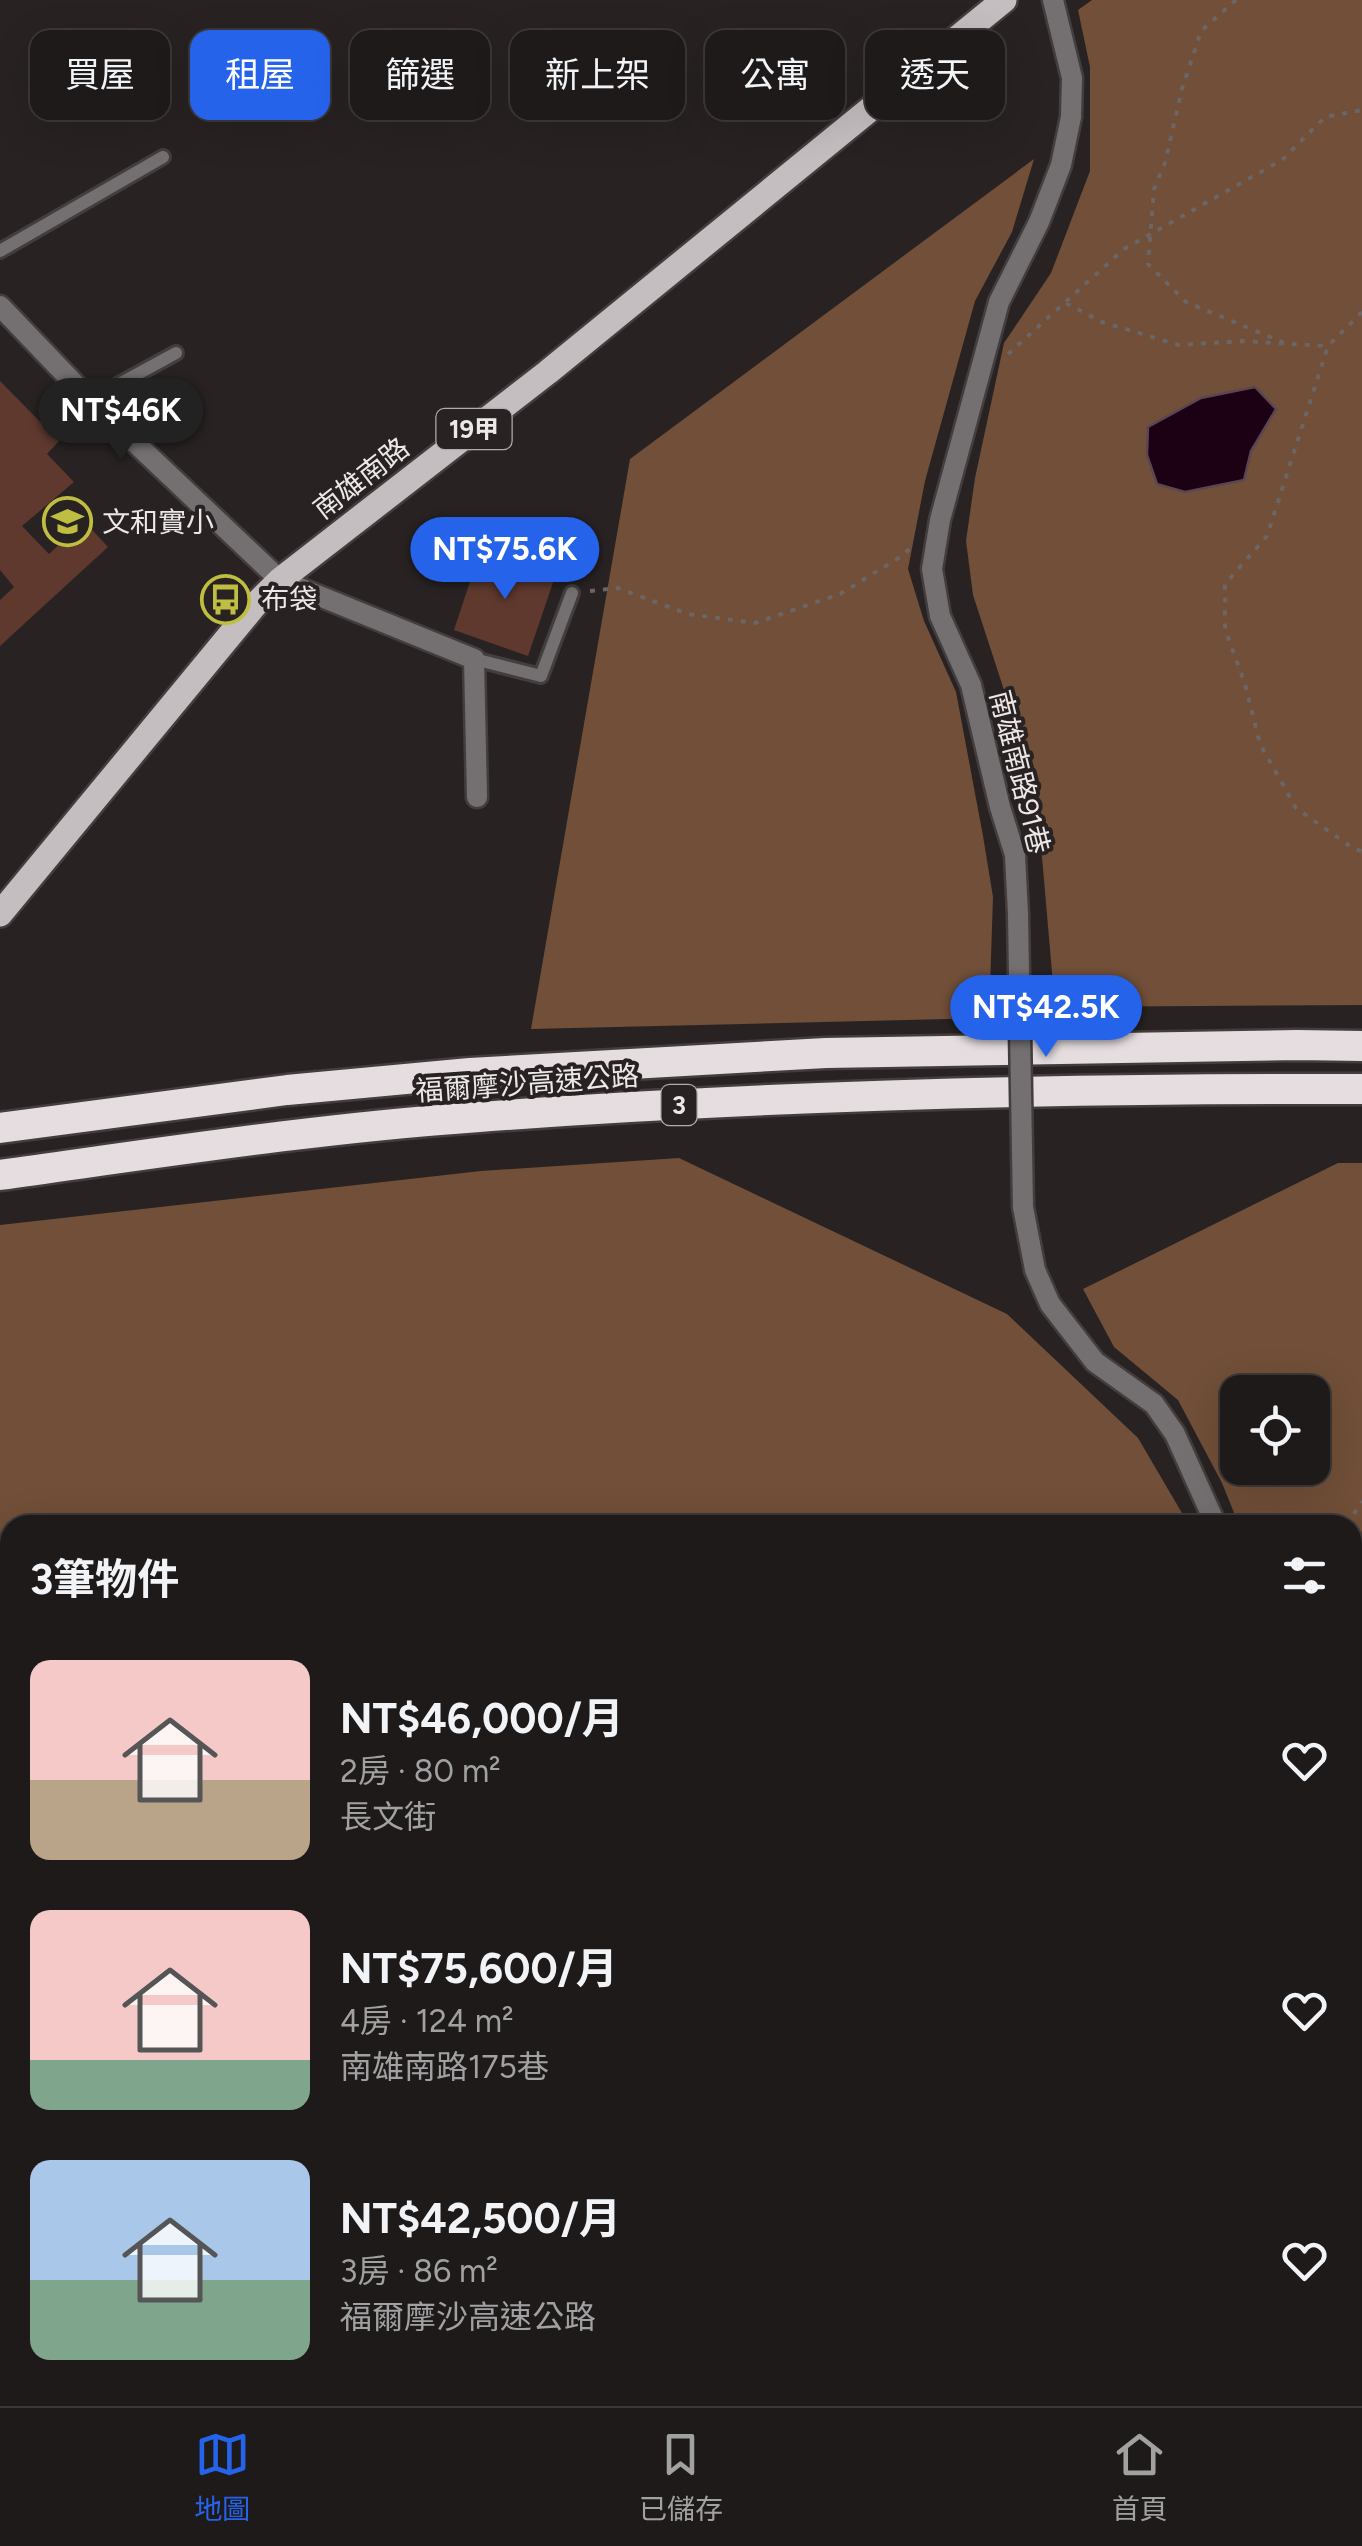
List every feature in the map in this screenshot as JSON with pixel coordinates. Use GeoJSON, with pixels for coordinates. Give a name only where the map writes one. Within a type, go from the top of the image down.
{"type":"FeatureCollection","features":[{"type":"Feature","properties":{"kind":"highway","name":"福爾摩沙高速公路"},"geometry":{"type":"LineString","coordinates":[[0,1128],[287,1090],[470,1073],[826,1053],[1362,1046]]}},
{"type":"Feature","properties":{"kind":"highway","name":"福爾摩沙高速公路"},"geometry":{"type":"LineString","coordinates":[[0,1175],[290,1135],[496,1116],[819,1096],[1362,1090]]}},
{"type":"Feature","properties":{"kind":"main road","name":"南雄南路"},"geometry":{"type":"LineString","coordinates":[[2,907],[280,580],[548,372],[1004,0]]}},
{"type":"Feature","properties":{"kind":"street","name":"南雄南路91巷"},"geometry":{"type":"LineString","coordinates":[[1053,0],[1072,78],[1071,117],[1060,164],[1039,222],[999,302],[940,520],[932,569],[940,616],[971,685],[1015,855],[1023,1207],[1035,1270],[1050,1304],[1095,1362],[1154,1404],[1175,1434],[1211,1515]]}},
{"type":"Feature","properties":{"kind":"street"},"geometry":{"type":"LineString","coordinates":[[0,306],[90,400],[280,580],[474,659],[477,797]]}},
{"type":"Feature","properties":{"kind":"lane"},"geometry":{"type":"LineString","coordinates":[[0,251],[162,157]]}},
{"type":"Feature","properties":{"kind":"lane"},"geometry":{"type":"LineString","coordinates":[[90,400],[176,353]]}},
{"type":"Feature","properties":{"kind":"lane"},"geometry":{"type":"LineString","coordinates":[[474,659],[542,676],[572,593]]}},
{"type":"Feature","properties":{"kind":"path"},"geometry":{"type":"LineString","coordinates":[[1236,0],[1201,31],[1182,88],[1165,163],[1154,189],[1148,264],[1186,302],[1287,344]]}},
{"type":"Feature","properties":{"kind":"path"},"geometry":{"type":"LineString","coordinates":[[1006,355],[1124,248],[1282,160],[1325,117],[1362,110]]}},
{"type":"Feature","properties":{"kind":"path"},"geometry":{"type":"LineString","coordinates":[[1065,302],[1102,322],[1179,345],[1242,341],[1328,346]]}},
{"type":"Feature","properties":{"kind":"path"},"geometry":{"type":"LineString","coordinates":[[1362,312],[1328,346],[1267,536],[1224,584],[1225,630],[1245,684],[1260,744],[1296,808],[1362,851]]}},
{"type":"Feature","properties":{"kind":"path"},"geometry":{"type":"LineString","coordinates":[[572,593],[618,588],[688,614],[755,623],[840,594],[902,556],[940,520]]}},
{"type":"Feature","properties":{"kind":"shaded area"},"geometry":{"type":"Polygon","coordinates":[[[1092,0],[1362,0],[1362,1005],[1055,1007],[1042,857],[1016,794],[1005,693],[973,595],[966,541],[975,478],[1004,343],[1051,273],[1090,171],[1090,67],[1078,10],[1092,0]]]}},
{"type":"Feature","properties":{"kind":"shaded area"},"geometry":{"type":"Polygon","coordinates":[[[1034,159],[1012,232],[975,301],[925,481],[908,569],[924,621],[956,692],[983,836],[993,897],[989,1018],[531,1029],[630,459],[1034,159]]]}},
{"type":"Feature","properties":{"kind":"shaded area"},"geometry":{"type":"Polygon","coordinates":[[[1255,387],[1276,409],[1251,451],[1244,480],[1185,492],[1157,484],[1147,455],[1148,427],[1201,398],[1255,387]]]}},
{"type":"Feature","properties":{"kind":"shaded area"},"geometry":{"type":"Polygon","coordinates":[[[679,1158],[1007,1314],[1138,1438],[1183,1515],[0,1515],[0,1225],[481,1171],[679,1158]]]}},
{"type":"Feature","properties":{"kind":"shaded area"},"geometry":{"type":"Polygon","coordinates":[[[1338,1163],[1362,1163],[1362,1515],[1235,1515],[1223,1485],[1330,1485],[1330,1375],[1220,1375],[1220,1479],[1178,1400],[1114,1347],[1083,1289],[1338,1163]]]}},
{"type":"Feature","properties":{"kind":"building"},"geometry":{"type":"Polygon","coordinates":[[[0,381],[59,441],[47,454],[74,482],[22,526],[49,554],[84,521],[108,547],[0,646],[0,600],[14,587],[0,570],[0,381]]]}},
{"type":"Feature","properties":{"kind":"building"},"geometry":{"type":"Polygon","coordinates":[[[481,548],[556,574],[528,656],[454,630],[481,548]]]}},
{"type":"Feature","properties":{"kind":"place","name":"文和實小"},"geometry":{"type":"Point","coordinates":[67,522]}},
{"type":"Feature","properties":{"kind":"place","name":"布袋"},"geometry":{"type":"Point","coordinates":[226,599]}}]}
